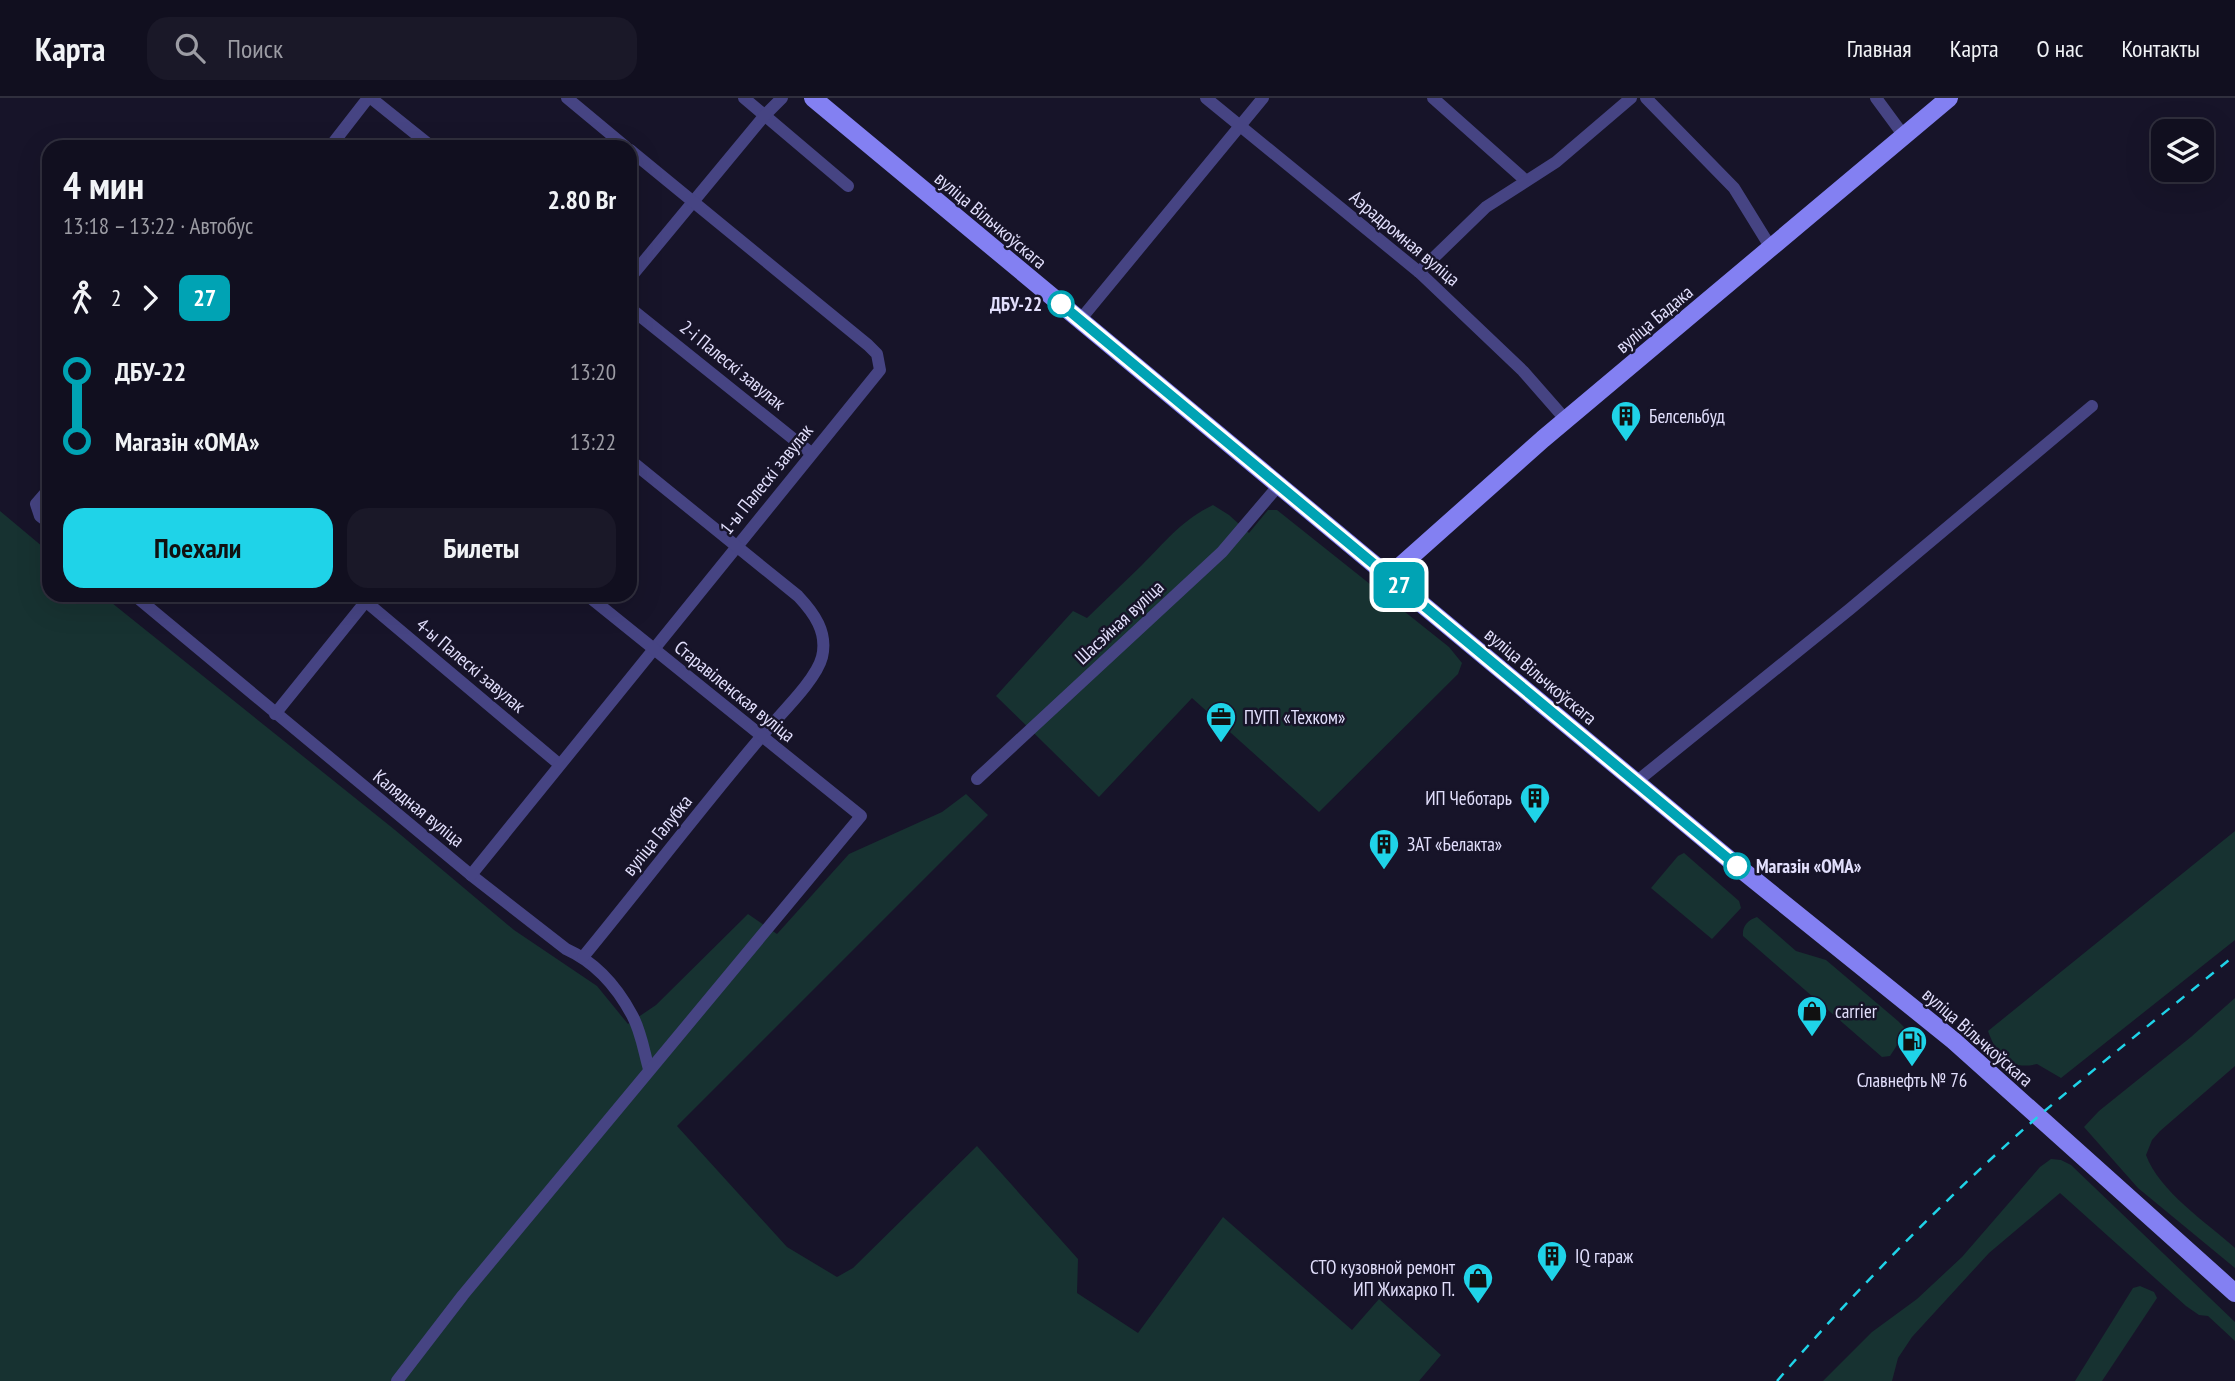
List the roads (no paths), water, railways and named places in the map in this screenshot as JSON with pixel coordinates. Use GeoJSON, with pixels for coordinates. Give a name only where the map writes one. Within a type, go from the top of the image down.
{"type":"FeatureCollection","features":[{"type":"Feature","properties":{"kind":"main road","name":"вуліца Вільчкоўскага"},"geometry":{"type":"LineString","coordinates":[[813,98],[1636,782],[1954,1041],[2235,1293]]}},
{"type":"Feature","properties":{"kind":"main road","name":"вуліца Бадака"},"geometry":{"type":"LineString","coordinates":[[1388,577],[1566,420],[1949,98]]}},
{"type":"Feature","properties":{"kind":"street"},"geometry":{"type":"LineString","coordinates":[[336,140],[370,98],[423,140]]}},
{"type":"Feature","properties":{"kind":"street","name":"1-ы Палескі завулак"},"geometry":{"type":"LineString","coordinates":[[567,98],[618,140]]}},
{"type":"Feature","properties":{"kind":"street"},"geometry":{"type":"LineString","coordinates":[[744,98],[848,186]]}},
{"type":"Feature","properties":{"kind":"street"},"geometry":{"type":"LineString","coordinates":[[637,270],[782,98]]}},
{"type":"Feature","properties":{"kind":"street","name":"Аэрадромная вуліца"},"geometry":{"type":"LineString","coordinates":[[1206,98],[1419,272],[1523,372],[1566,420]]}},
{"type":"Feature","properties":{"kind":"street"},"geometry":{"type":"LineString","coordinates":[[1080,320],[1264,98]]}},
{"type":"Feature","properties":{"kind":"street"},"geometry":{"type":"LineString","coordinates":[[1433,98],[1525,180]]}},
{"type":"Feature","properties":{"kind":"street"},"geometry":{"type":"LineString","coordinates":[[1419,272],[1486,207],[1556,162],[1631,98]]}},
{"type":"Feature","properties":{"kind":"street"},"geometry":{"type":"LineString","coordinates":[[1646,98],[1734,188],[1771,248]]}},
{"type":"Feature","properties":{"kind":"street"},"geometry":{"type":"LineString","coordinates":[[1875,98],[1904,136]]}},
{"type":"Feature","properties":{"kind":"street","name":"1-ы Палескі завулак"},"geometry":{"type":"LineString","coordinates":[[471,875],[880,370],[877,355],[637,155]]}},
{"type":"Feature","properties":{"kind":"street","name":"2-і Палескі завулак"},"geometry":{"type":"LineString","coordinates":[[637,313],[811,453]]}},
{"type":"Feature","properties":{"kind":"street"},"geometry":{"type":"LineString","coordinates":[[1636,782],[1850,609],[2092,406]]}},
{"type":"Feature","properties":{"kind":"street","name":"вуліца Галубка"},"geometry":{"type":"LineString","coordinates":[[583,957],[818,670],[823,654],[822,634],[815,615],[798,596],[637,466]]}},
{"type":"Feature","properties":{"kind":"street","name":"Шасэйная вуліца"},"geometry":{"type":"LineString","coordinates":[[977,779],[1223,552],[1279,485]]}},
{"type":"Feature","properties":{"kind":"street"},"geometry":{"type":"LineString","coordinates":[[42,497],[36,504],[42,518]]}},
{"type":"Feature","properties":{"kind":"street","name":"Калядная вуліца"},"geometry":{"type":"LineString","coordinates":[[142,602],[471,875],[566,949],[583,957],[608,979],[633,1017],[649,1069]]}},
{"type":"Feature","properties":{"kind":"street"},"geometry":{"type":"LineString","coordinates":[[275,714],[361,602]]}},
{"type":"Feature","properties":{"kind":"street","name":"4-ы Палескі завулак"},"geometry":{"type":"LineString","coordinates":[[371,602],[559,764]]}},
{"type":"Feature","properties":{"kind":"street","name":"Старавіленская вуліца"},"geometry":{"type":"LineString","coordinates":[[595,602],[861,816],[649,1069]]}},
{"type":"Feature","properties":{"kind":"street"},"geometry":{"type":"LineString","coordinates":[[397,1381],[649,1069]]}},
{"type":"Feature","properties":{"kind":"railway"},"geometry":{"type":"LineString","coordinates":[[1777,1381],[1898,1250],[1994,1156],[2078,1083],[2235,955]]}},
{"type":"Feature","properties":{"kind":"place","name":"ДБУ-22"},"geometry":{"type":"Point","coordinates":[1061,304]}},
{"type":"Feature","properties":{"kind":"place","name":"Белсельбуд"},"geometry":{"type":"Point","coordinates":[1626,443]}},
{"type":"Feature","properties":{"kind":"place","name":"ПУГП «Техком»"},"geometry":{"type":"Point","coordinates":[1221,744]}},
{"type":"Feature","properties":{"kind":"place","name":"ИП Чеботарь"},"geometry":{"type":"Point","coordinates":[1535,825]}},
{"type":"Feature","properties":{"kind":"place","name":"Магазін «ОМА»"},"geometry":{"type":"Point","coordinates":[1737,866]}},
{"type":"Feature","properties":{"kind":"place","name":"ЗАТ «Белакта»"},"geometry":{"type":"Point","coordinates":[1384,871]}},
{"type":"Feature","properties":{"kind":"place","name":"carrier"},"geometry":{"type":"Point","coordinates":[1812,1038]}},
{"type":"Feature","properties":{"kind":"place","name":"Славнефть № 76"},"geometry":{"type":"Point","coordinates":[1912,1068]}},
{"type":"Feature","properties":{"kind":"place","name":"IQ гараж"},"geometry":{"type":"Point","coordinates":[1552,1283]}},
{"type":"Feature","properties":{"kind":"place","name":"СТО кузовной ремонт ИП Жихарко П."},"geometry":{"type":"Point","coordinates":[1478,1305]}}]}
